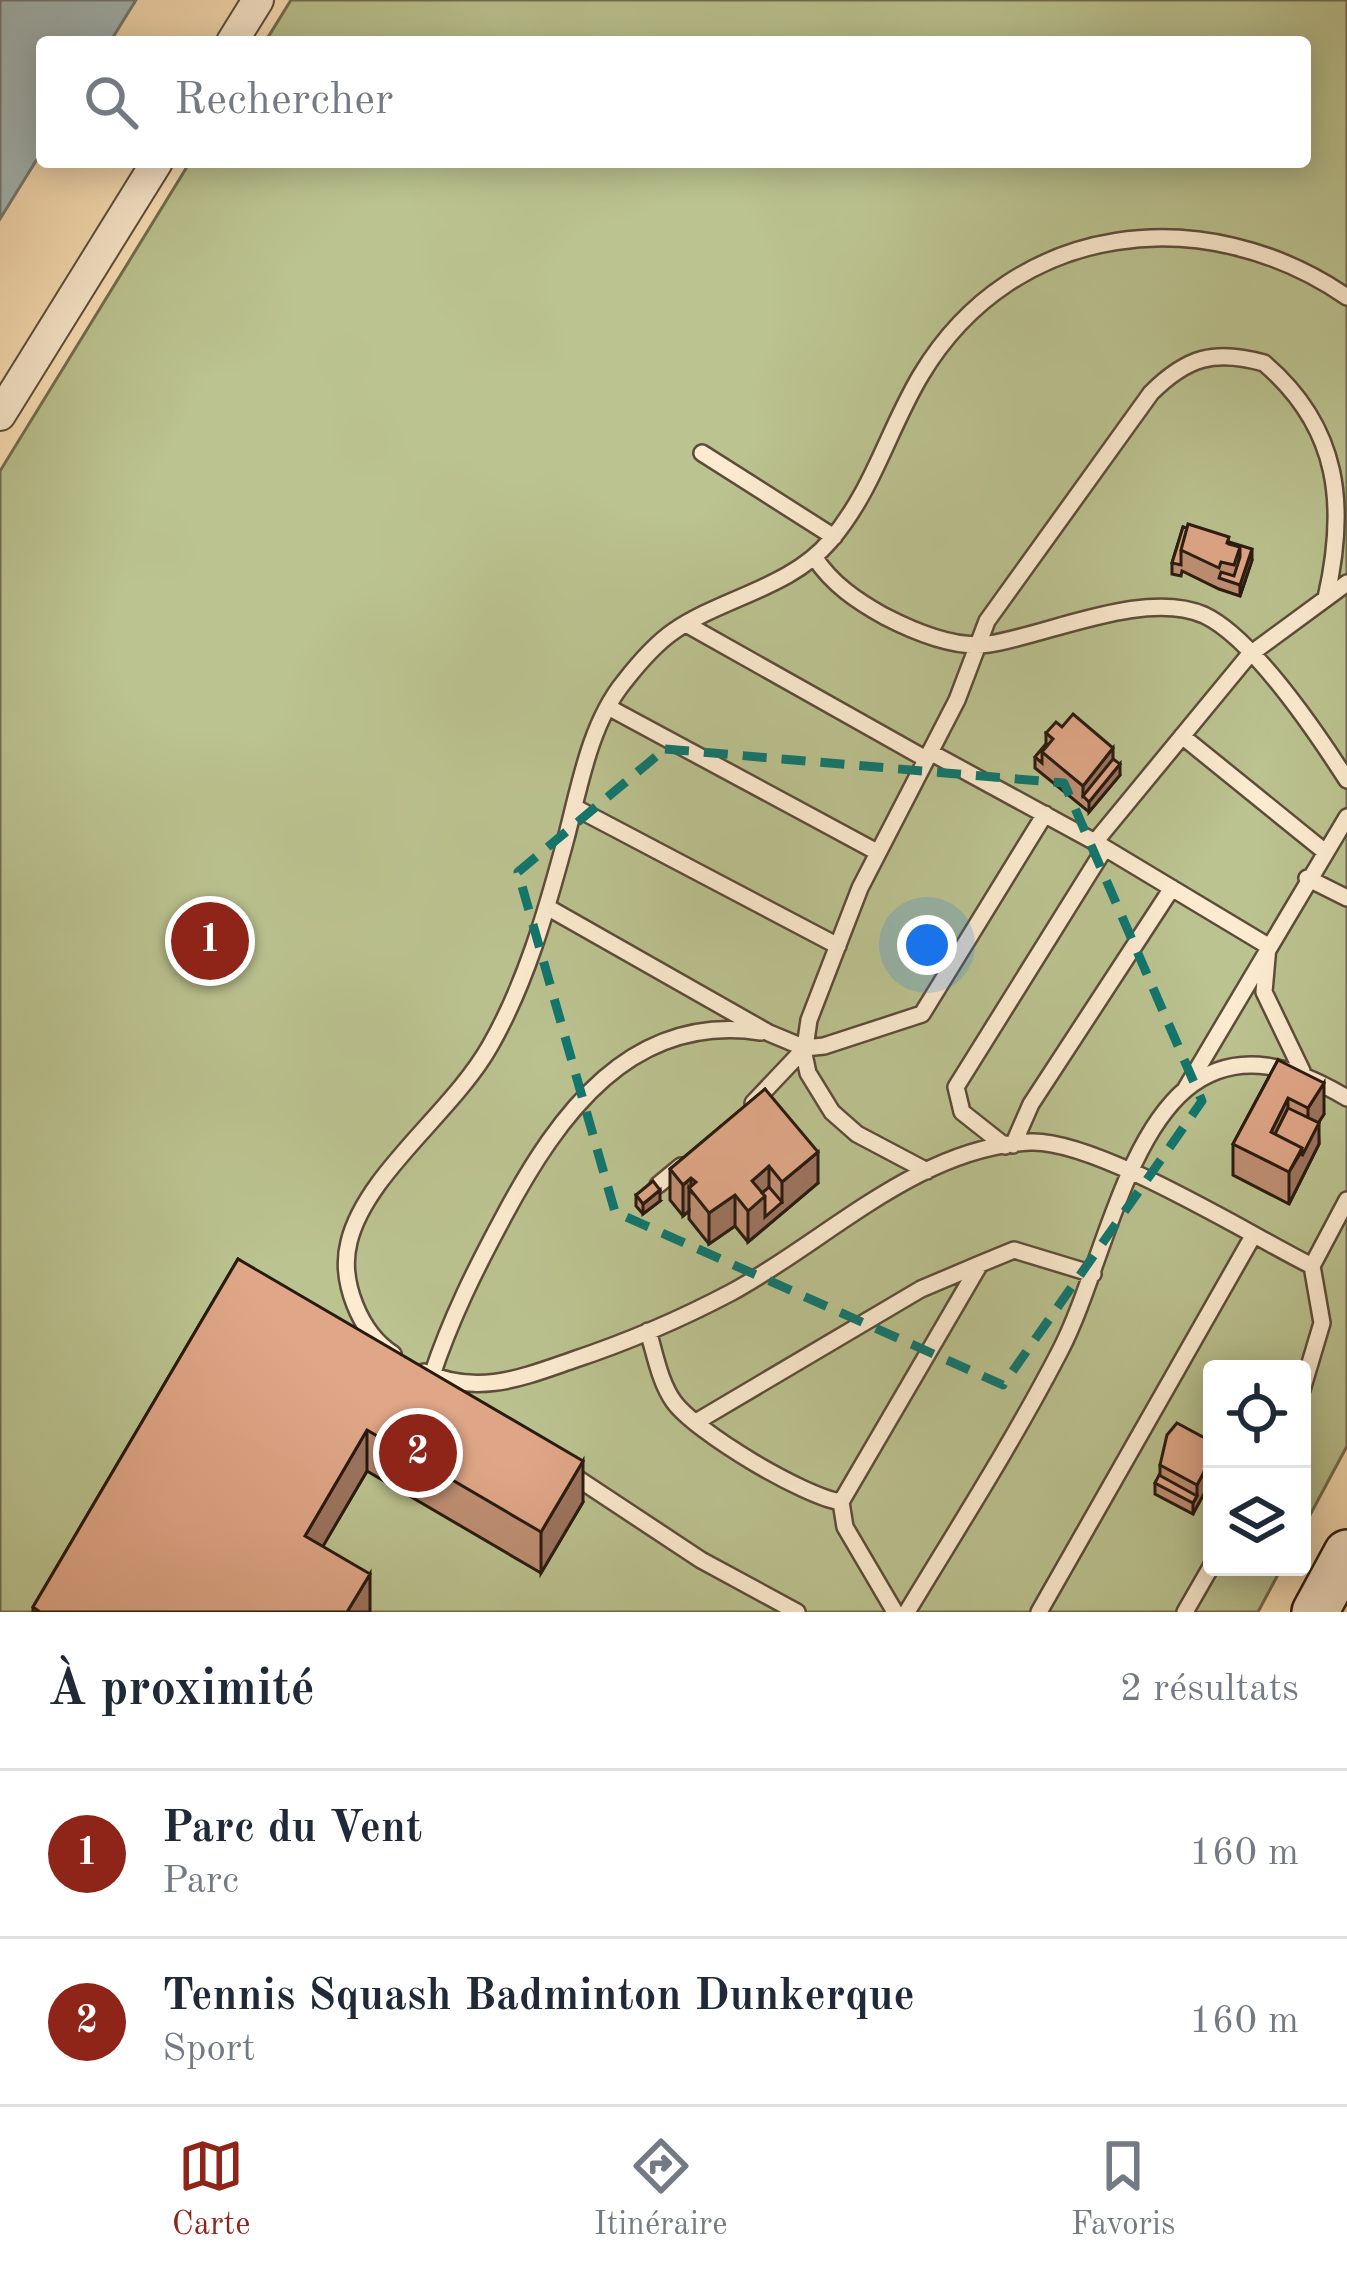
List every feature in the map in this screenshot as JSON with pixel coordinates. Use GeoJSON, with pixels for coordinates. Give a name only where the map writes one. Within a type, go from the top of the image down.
{"type":"FeatureCollection","features":[{"type":"Feature","properties":{"kind":"street"},"geometry":{"type":"LineString","coordinates":[[236,36],[257,0]]}},
{"type":"Feature","properties":{"kind":"street"},"geometry":{"type":"LineString","coordinates":[[0,416],[154,168]]}},
{"type":"Feature","properties":{"kind":"street"},"geometry":{"type":"LineString","coordinates":[[1315,1612],[1347,1553]]}},
{"type":"Feature","properties":{"kind":"lane"},"geometry":{"type":"LineString","coordinates":[[1312,1266],[1130,1174],[1057,1145],[1009,1146],[927,1172],[733,1291],[648,1331],[524,1378],[460,1383],[432,1375],[382,1347],[367,1328],[351,1290],[348,1245],[376,1186],[418,1142],[491,1044],[547,908],[608,707],[641,660],[686,624],[815,558],[862,498],[922,375],[954,331],[1037,267],[1090,246],[1142,235],[1190,237],[1261,251],[1312,273],[1347,297]]}},
{"type":"Feature","properties":{"kind":"lane"},"geometry":{"type":"LineString","coordinates":[[927,1172],[856,1135],[832,1112],[808,1073],[809,1020],[877,852],[1008,586],[1151,393],[1177,367],[1208,355],[1264,363],[1316,424],[1342,507],[1340,542],[1327,598]]}},
{"type":"Feature","properties":{"kind":"lane"},"geometry":{"type":"LineString","coordinates":[[702,453],[833,537]]}},
{"type":"Feature","properties":{"kind":"lane"},"geometry":{"type":"LineString","coordinates":[[815,558],[836,583],[873,610],[902,625],[979,644],[1106,615],[1172,609],[1202,614],[1249,655],[1347,781]]}},
{"type":"Feature","properties":{"kind":"lane"},"geometry":{"type":"LineString","coordinates":[[1009,1146],[962,1112],[956,1087],[1100,845],[1249,655],[1347,583]]}},
{"type":"Feature","properties":{"kind":"lane"},"geometry":{"type":"LineString","coordinates":[[686,624],[1045,814],[1268,946]]}},
{"type":"Feature","properties":{"kind":"lane"},"geometry":{"type":"LineString","coordinates":[[608,707],[877,852]]}},
{"type":"Feature","properties":{"kind":"lane"},"geometry":{"type":"LineString","coordinates":[[1182,736],[1324,851]]}},
{"type":"Feature","properties":{"kind":"lane"},"geometry":{"type":"LineString","coordinates":[[574,807],[838,946]]}},
{"type":"Feature","properties":{"kind":"lane"},"geometry":{"type":"LineString","coordinates":[[547,908],[805,1048],[860,1037],[922,1014],[1045,814]]}},
{"type":"Feature","properties":{"kind":"lane"},"geometry":{"type":"LineString","coordinates":[[907,1612],[1060,1352],[1130,1174],[1347,817]]}},
{"type":"Feature","properties":{"kind":"lane"},"geometry":{"type":"LineString","coordinates":[[1307,878],[1347,898]]}},
{"type":"Feature","properties":{"kind":"lane"},"geometry":{"type":"LineString","coordinates":[[1009,1146],[1031,1104],[1172,888]]}},
{"type":"Feature","properties":{"kind":"lane"},"geometry":{"type":"LineString","coordinates":[[1268,946],[1264,992],[1302,1071]]}},
{"type":"Feature","properties":{"kind":"lane"},"geometry":{"type":"LineString","coordinates":[[432,1375],[472,1273],[523,1177],[574,1103],[616,1066],[676,1035],[731,1027],[770,1033]]}},
{"type":"Feature","properties":{"kind":"lane"},"geometry":{"type":"LineString","coordinates":[[740,1115],[805,1048]]}},
{"type":"Feature","properties":{"kind":"lane"},"geometry":{"type":"LineString","coordinates":[[1185,1089],[1217,1071],[1253,1063],[1302,1071],[1347,1098]]}},
{"type":"Feature","properties":{"kind":"lane"},"geometry":{"type":"LineString","coordinates":[[658,1186],[691,1157]]}},
{"type":"Feature","properties":{"kind":"lane"},"geometry":{"type":"LineString","coordinates":[[1311,1360],[1322,1324],[1312,1266],[1347,1200]]}},
{"type":"Feature","properties":{"kind":"lane"},"geometry":{"type":"LineString","coordinates":[[1039,1612],[1252,1236]]}},
{"type":"Feature","properties":{"kind":"lane"},"geometry":{"type":"LineString","coordinates":[[696,1422],[921,1289],[1015,1250],[1093,1274]]}},
{"type":"Feature","properties":{"kind":"lane"},"geometry":{"type":"LineString","coordinates":[[895,1612],[845,1527],[841,1502],[980,1264]]}},
{"type":"Feature","properties":{"kind":"lane"},"geometry":{"type":"LineString","coordinates":[[648,1331],[673,1401],[696,1422],[800,1492],[841,1502]]}},
{"type":"Feature","properties":{"kind":"lane"},"geometry":{"type":"LineString","coordinates":[[460,1383],[482,1403]]}},
{"type":"Feature","properties":{"kind":"lane"},"geometry":{"type":"LineString","coordinates":[[542,1456],[701,1560],[797,1612]]}},
{"type":"Feature","properties":{"kind":"lane"},"geometry":{"type":"LineString","coordinates":[[1185,1612],[1206,1576]]}},
{"type":"Feature","properties":{"kind":"highlighted area"},"geometry":{"type":"Polygon","coordinates":[[[665,749],[1064,783],[1202,1101],[1003,1385],[615,1212],[518,872],[665,749]]]}},
{"type":"Feature","properties":{"kind":"green space"},"geometry":{"type":"Polygon","coordinates":[[[291,0],[1347,0],[1347,1446],[1311,1513],[1311,1360],[1203,1360],[1203,1576],[1277,1576],[1258,1612],[0,1612],[0,471],[186,168],[1311,168],[1311,36],[269,36],[291,0]]]}},
{"type":"Feature","properties":{"kind":"shaded area"},"geometry":{"type":"Polygon","coordinates":[[[0,0],[136,0],[114,36],[36,36],[36,161],[0,219],[0,0]]]}},
{"type":"Feature","properties":{"kind":"building"},"geometry":{"type":"Polygon","coordinates":[[[1188,524],[1229,537],[1227,543],[1240,547],[1234,565],[1221,562],[1219,568],[1181,550],[1188,524]]]}},
{"type":"Feature","properties":{"kind":"building"},"geometry":{"type":"Polygon","coordinates":[[[1183,527],[1187,528],[1181,565],[1172,563],[1183,527]]]}},
{"type":"Feature","properties":{"kind":"building"},"geometry":{"type":"Polygon","coordinates":[[[1229,542],[1252,549],[1240,585],[1219,578],[1221,572],[1234,576],[1240,557],[1240,547],[1229,542]]]}},
{"type":"Feature","properties":{"kind":"building"},"geometry":{"type":"Polygon","coordinates":[[[1073,714],[1113,748],[1083,786],[1042,752],[1053,739],[1046,733],[1056,722],[1062,727],[1073,714]]]}},
{"type":"Feature","properties":{"kind":"building"},"geometry":{"type":"Polygon","coordinates":[[[1113,759],[1120,764],[1089,802],[1083,796],[1113,759]]]}},
{"type":"Feature","properties":{"kind":"building"},"geometry":{"type":"Polygon","coordinates":[[[1278,1060],[1324,1083],[1308,1108],[1288,1098],[1271,1132],[1302,1148],[1289,1172],[1233,1144],[1278,1060]]]}},
{"type":"Feature","properties":{"kind":"building"},"geometry":{"type":"Polygon","coordinates":[[[765,1089],[818,1152],[782,1182],[769,1166],[752,1181],[765,1196],[748,1211],[735,1195],[709,1213],[689,1188],[696,1182],[691,1178],[683,1185],[670,1169],[765,1089]]]}},
{"type":"Feature","properties":{"kind":"building"},"geometry":{"type":"Polygon","coordinates":[[[1288,1108],[1319,1123],[1302,1156],[1302,1148],[1275,1134],[1288,1108]]]}},
{"type":"Feature","properties":{"kind":"building"},"geometry":{"type":"Polygon","coordinates":[[[653,1181],[660,1190],[643,1204],[636,1195],[653,1181]]]}},
{"type":"Feature","properties":{"kind":"building"},"geometry":{"type":"Polygon","coordinates":[[[769,1187],[782,1202],[765,1217],[762,1193],[769,1187]]]}},
{"type":"Feature","properties":{"kind":"building"},"geometry":{"type":"Polygon","coordinates":[[[238,1259],[583,1461],[541,1532],[367,1430],[305,1536],[370,1574],[347,1612],[40,1612],[33,1607],[238,1259]]]}},
{"type":"Feature","properties":{"kind":"building"},"geometry":{"type":"Polygon","coordinates":[[[1177,1423],[1203,1437],[1203,1474],[1197,1485],[1160,1465],[1167,1435],[1177,1423]]]}},
{"type":"Feature","properties":{"kind":"building"},"geometry":{"type":"Polygon","coordinates":[[[1159,1475],[1197,1496],[1193,1503],[1155,1483],[1159,1475]]]}},
{"type":"Feature","properties":{"kind":"place","name":"Parc du Vent"},"geometry":{"type":"Point","coordinates":[210,941]}},
{"type":"Feature","properties":{"kind":"place","name":"Tennis Squash Badminton Dunkerque"},"geometry":{"type":"Point","coordinates":[418,1453]}}]}
